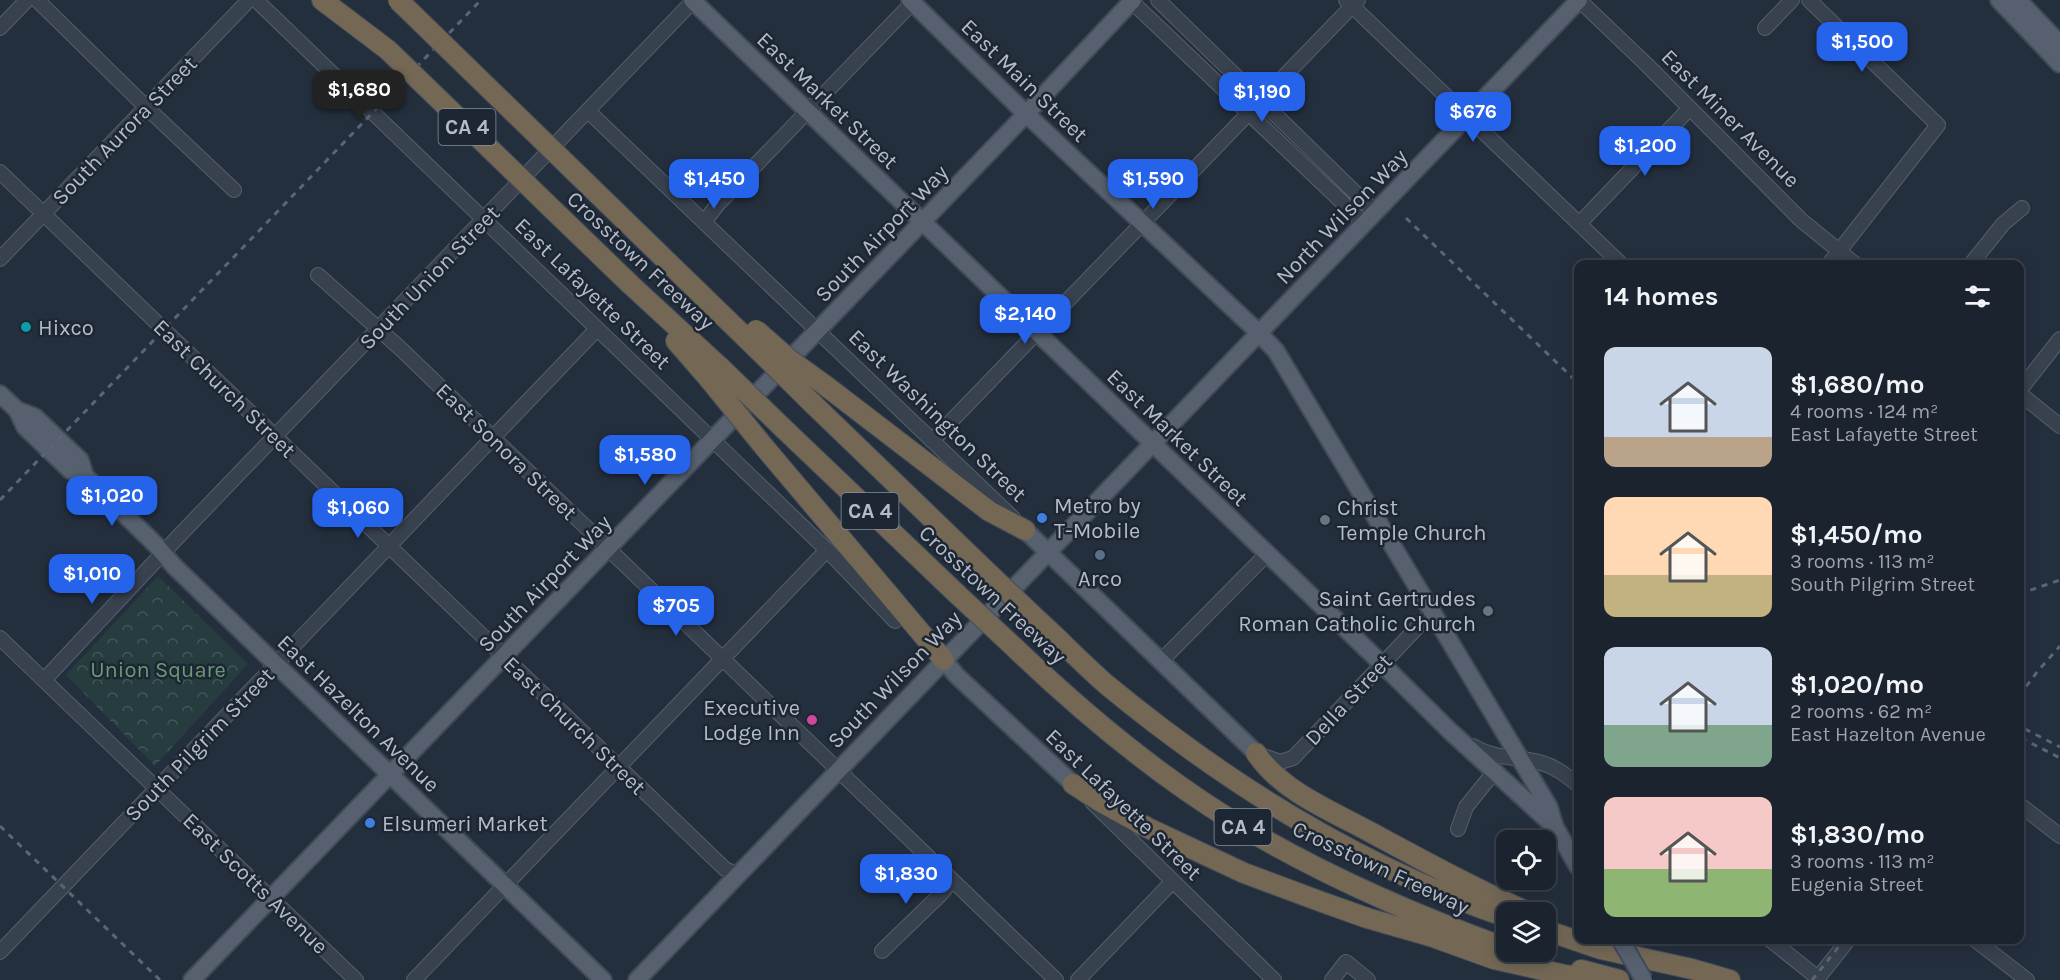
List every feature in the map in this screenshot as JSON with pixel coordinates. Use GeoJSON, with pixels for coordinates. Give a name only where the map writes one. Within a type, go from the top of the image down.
{"type":"FeatureCollection","features":[{"type":"Feature","properties":{"kind":"highway"},"geometry":{"type":"LineString","coordinates":[[322,0],[388,50]]}},
{"type":"Feature","properties":{"kind":"highway","name":"Crosstown Freeway"},"geometry":{"type":"LineString","coordinates":[[337,0],[631,285],[714,373],[783,428],[957,594],[1100,724],[1167,776],[1240,825],[1330,875],[1420,916],[1496,944]]}},
{"type":"Feature","properties":{"kind":"highway","name":"Crosstown Freeway"},"geometry":{"type":"LineString","coordinates":[[398,0],[655,249],[710,290],[811,402],[982,567],[1113,689],[1186,748],[1257,796],[1348,849],[1415,881],[1496,913]]}},
{"type":"Feature","properties":{"kind":"highway"},"geometry":{"type":"LineString","coordinates":[[408,0],[448,47]]}},
{"type":"Feature","properties":{"kind":"highway"},"geometry":{"type":"LineString","coordinates":[[752,335],[790,360],[990,511],[1025,530]]}},
{"type":"Feature","properties":{"kind":"highway"},"geometry":{"type":"LineString","coordinates":[[714,373],[765,448],[944,660]]}},
{"type":"Feature","properties":{"kind":"highway"},"geometry":{"type":"LineString","coordinates":[[1256,753],[1264,766],[1299,793],[1455,878],[1507,902]]}},
{"type":"Feature","properties":{"kind":"highway"},"geometry":{"type":"LineString","coordinates":[[1073,784],[1148,828],[1245,873],[1366,918],[1433,937],[1494,959],[1569,976],[1593,973]]}},
{"type":"Feature","properties":{"kind":"highway"},"geometry":{"type":"LineString","coordinates":[[1556,926],[1574,938]]}},
{"type":"Feature","properties":{"kind":"highway"},"geometry":{"type":"LineString","coordinates":[[1556,934],[1574,940]]}},
{"type":"Feature","properties":{"kind":"highway"},"geometry":{"type":"LineString","coordinates":[[1584,944],[1730,980]]}},
{"type":"Feature","properties":{"kind":"highway"},"geometry":{"type":"LineString","coordinates":[[1554,962],[1619,980]]}},
{"type":"Feature","properties":{"kind":"main road","name":"East Market Street"},"geometry":{"type":"LineString","coordinates":[[693,0],[1451,732],[1555,827]]}},
{"type":"Feature","properties":{"kind":"main road","name":"South Airport Way"},"geometry":{"type":"LineString","coordinates":[[192,980],[392,775],[1027,113],[1131,0]]}},
{"type":"Feature","properties":{"kind":"main road","name":"North Wilson Way"},"geometry":{"type":"LineString","coordinates":[[1258,332],[1371,218],[1578,0]]}},
{"type":"Feature","properties":{"kind":"main road"},"geometry":{"type":"LineString","coordinates":[[1999,0],[2060,64]]}},
{"type":"Feature","properties":{"kind":"main road"},"geometry":{"type":"LineString","coordinates":[[2018,0],[2060,44]]}},
{"type":"Feature","properties":{"kind":"main road","name":"East Main Street"},"geometry":{"type":"LineString","coordinates":[[913,1],[1276,351],[1549,807],[1555,827],[1574,860]]}},
{"type":"Feature","properties":{"kind":"main road","name":"South Wilson Way"},"geometry":{"type":"LineString","coordinates":[[637,980],[1258,332]]}},
{"type":"Feature","properties":{"kind":"main road","name":"East Hazelton Avenue"},"geometry":{"type":"LineString","coordinates":[[0,394],[17,410],[35,417],[80,460],[85,476],[603,980]]}},
{"type":"Feature","properties":{"kind":"main road","name":"East Washington Street"},"geometry":{"type":"LineString","coordinates":[[1025,530],[1256,753]]}},
{"type":"Feature","properties":{"kind":"main road","name":"East Lafayette Street"},"geometry":{"type":"LineString","coordinates":[[944,660],[956,675],[1073,784]]}},
{"type":"Feature","properties":{"kind":"main road"},"geometry":{"type":"LineString","coordinates":[[1623,944],[1644,980]]}},
{"type":"Feature","properties":{"kind":"street"},"geometry":{"type":"LineString","coordinates":[[0,28],[27,0]]}},
{"type":"Feature","properties":{"kind":"street"},"geometry":{"type":"LineString","coordinates":[[37,0],[234,190]]}},
{"type":"Feature","properties":{"kind":"street","name":"South Aurora Street"},"geometry":{"type":"LineString","coordinates":[[0,260],[249,0]]}},
{"type":"Feature","properties":{"kind":"street","name":"East Lafayette Street"},"geometry":{"type":"LineString","coordinates":[[256,0],[827,550],[895,621]]}},
{"type":"Feature","properties":{"kind":"street","name":"South Union Street"},"geometry":{"type":"LineString","coordinates":[[45,679],[693,0]]}},
{"type":"Feature","properties":{"kind":"street"},"geometry":{"type":"LineString","coordinates":[[1131,0],[1250,113],[1371,218]]}},
{"type":"Feature","properties":{"kind":"street"},"geometry":{"type":"LineString","coordinates":[[1158,0],[1261,102],[1371,218]]}},
{"type":"Feature","properties":{"kind":"street","name":"East Miner Avenue"},"geometry":{"type":"LineString","coordinates":[[1578,0],[1647,65],[1801,220],[1850,260]]}},
{"type":"Feature","properties":{"kind":"street"},"geometry":{"type":"LineString","coordinates":[[1764,28],[1792,0]]}},
{"type":"Feature","properties":{"kind":"street"},"geometry":{"type":"LineString","coordinates":[[1809,0],[1937,124],[1935,131],[1832,260]]}},
{"type":"Feature","properties":{"kind":"street"},"geometry":{"type":"LineString","coordinates":[[704,222],[718,204],[913,1]]}},
{"type":"Feature","properties":{"kind":"street"},"geometry":{"type":"LineString","coordinates":[[932,441],[1261,102],[1352,2],[1617,260]]}},
{"type":"Feature","properties":{"kind":"street"},"geometry":{"type":"LineString","coordinates":[[1579,224],[1689,109]]}},
{"type":"Feature","properties":{"kind":"street","name":"East Washington Street"},"geometry":{"type":"LineString","coordinates":[[588,111],[1025,530]]}},
{"type":"Feature","properties":{"kind":"street","name":"East Church Street"},"geometry":{"type":"LineString","coordinates":[[0,172],[725,869],[738,875]]}},
{"type":"Feature","properties":{"kind":"street"},"geometry":{"type":"LineString","coordinates":[[1974,260],[1997,231],[2022,208]]}},
{"type":"Feature","properties":{"kind":"street","name":"East Sonora Street"},"geometry":{"type":"LineString","coordinates":[[318,274],[493,438],[1056,980]]}},
{"type":"Feature","properties":{"kind":"street","name":"South Pilgrim Street"},"geometry":{"type":"LineString","coordinates":[[0,952],[597,329]]}},
{"type":"Feature","properties":{"kind":"street"},"geometry":{"type":"LineString","coordinates":[[2024,386],[2060,339]]}},
{"type":"Feature","properties":{"kind":"street"},"geometry":{"type":"LineString","coordinates":[[2024,396],[2060,426]]}},
{"type":"Feature","properties":{"kind":"street"},"geometry":{"type":"LineString","coordinates":[[414,980],[827,550]]}},
{"type":"Feature","properties":{"kind":"street"},"geometry":{"type":"LineString","coordinates":[[1161,661],[1267,554]]}},
{"type":"Feature","properties":{"kind":"street","name":"Della Street"},"geometry":{"type":"LineString","coordinates":[[1256,753],[1280,762],[1293,758],[1431,613]]}},
{"type":"Feature","properties":{"kind":"street","name":"East Scotts Avenue"},"geometry":{"type":"LineString","coordinates":[[0,638],[356,980]]}},
{"type":"Feature","properties":{"kind":"street","name":"East Market Street"},"geometry":{"type":"LineString","coordinates":[[1451,732],[1487,754],[1520,758],[1554,767],[1574,782]]}},
{"type":"Feature","properties":{"kind":"street"},"geometry":{"type":"LineString","coordinates":[[1458,829],[1466,807],[1494,771]]}},
{"type":"Feature","properties":{"kind":"street","name":"East Lafayette Street"},"geometry":{"type":"LineString","coordinates":[[1073,784],[1274,980]]}},
{"type":"Feature","properties":{"kind":"street"},"geometry":{"type":"LineString","coordinates":[[2024,808],[2060,836]]}},
{"type":"Feature","properties":{"kind":"street"},"geometry":{"type":"LineString","coordinates":[[882,951],[952,880]]}},
{"type":"Feature","properties":{"kind":"street"},"geometry":{"type":"LineString","coordinates":[[1078,980],[1172,882]]}},
{"type":"Feature","properties":{"kind":"street"},"geometry":{"type":"LineString","coordinates":[[1775,944],[1815,976]]}},
{"type":"Feature","properties":{"kind":"street"},"geometry":{"type":"LineString","coordinates":[[1815,976],[1837,944]]}},
{"type":"Feature","properties":{"kind":"street"},"geometry":{"type":"LineString","coordinates":[[1815,976],[1844,944]]}},
{"type":"Feature","properties":{"kind":"street"},"geometry":{"type":"LineString","coordinates":[[1980,944],[2027,980]]}},
{"type":"Feature","properties":{"kind":"street"},"geometry":{"type":"LineString","coordinates":[[1332,980],[1346,962],[1368,980]]}},
{"type":"Feature","properties":{"kind":"green space","name":"Union Square"},"geometry":{"type":"Polygon","coordinates":[[[158,576],[248,664],[155,766],[66,675],[158,576]]]}},
{"type":"Feature","properties":{"kind":"railway"},"geometry":{"type":"LineString","coordinates":[[0,500],[481,0]]}},
{"type":"Feature","properties":{"kind":"railway"},"geometry":{"type":"LineString","coordinates":[[1406,218],[1574,379]]}},
{"type":"Feature","properties":{"kind":"railway"},"geometry":{"type":"LineString","coordinates":[[2024,592],[2060,580]]}},
{"type":"Feature","properties":{"kind":"railway"},"geometry":{"type":"LineString","coordinates":[[2024,689],[2060,646]]}},
{"type":"Feature","properties":{"kind":"railway"},"geometry":{"type":"LineString","coordinates":[[2025,729],[2060,747]]}},
{"type":"Feature","properties":{"kind":"railway"},"geometry":{"type":"LineString","coordinates":[[2024,740],[2060,758]]}},
{"type":"Feature","properties":{"kind":"railway"},"geometry":{"type":"LineString","coordinates":[[0,826],[160,980]]}},
{"type":"Feature","properties":{"kind":"railway"},"geometry":{"type":"LineString","coordinates":[[1812,980],[1841,944]]}},
{"type":"Feature","properties":{"kind":"place","name":"Hixco"},"geometry":{"type":"Point","coordinates":[26,327]}},
{"type":"Feature","properties":{"kind":"place","name":"Metro by T-Mobile"},"geometry":{"type":"Point","coordinates":[1042,518]}},
{"type":"Feature","properties":{"kind":"place","name":"Christ Temple Church"},"geometry":{"type":"Point","coordinates":[1325,520]}},
{"type":"Feature","properties":{"kind":"place","name":"Arco"},"geometry":{"type":"Point","coordinates":[1100,555]}},
{"type":"Feature","properties":{"kind":"place","name":"Saint Gertrudes Roman Catholic Church"},"geometry":{"type":"Point","coordinates":[1488,611]}},
{"type":"Feature","properties":{"kind":"place","name":"Executive Lodge Inn"},"geometry":{"type":"Point","coordinates":[812,720]}},
{"type":"Feature","properties":{"kind":"place","name":"Elsumeri Market"},"geometry":{"type":"Point","coordinates":[370,823]}}]}
